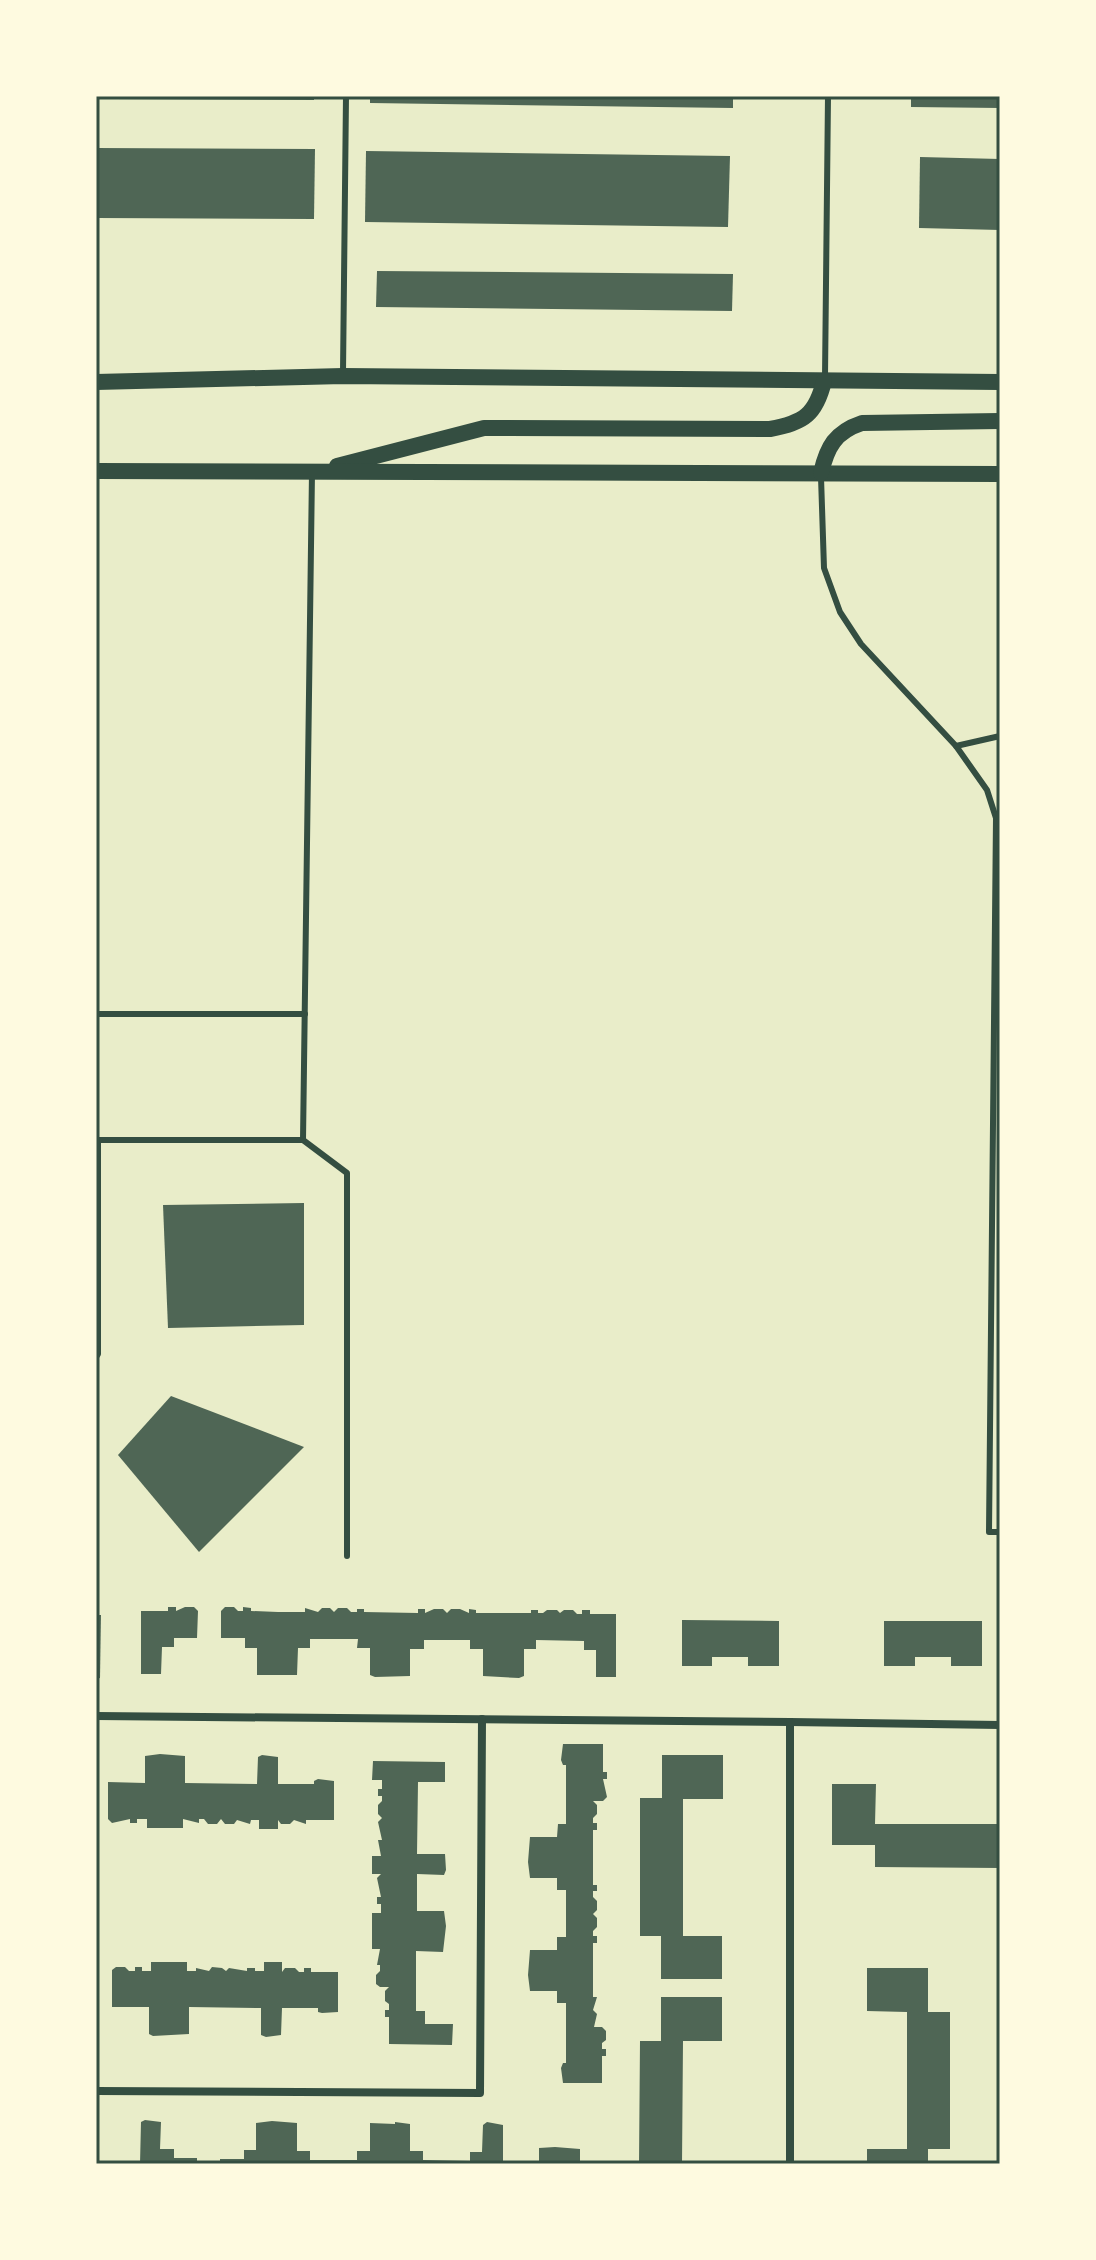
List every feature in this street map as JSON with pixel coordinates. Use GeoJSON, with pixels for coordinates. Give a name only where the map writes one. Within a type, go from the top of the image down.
{"type":"FeatureCollection","features":[{"type":"Feature","properties":{"kind":"main road"},"geometry":{"type":"LineString","coordinates":[[96,382],[343,376],[1000,382]]}},
{"type":"Feature","properties":{"kind":"main road"},"geometry":{"type":"LineString","coordinates":[[312,472],[484,428],[770,429],[790,426],[806,417],[819,403],[824,381]]}},
{"type":"Feature","properties":{"kind":"main road"},"geometry":{"type":"LineString","coordinates":[[821,473],[826,450],[836,437],[862,423],[1000,421]]}},
{"type":"Feature","properties":{"kind":"main road"},"geometry":{"type":"LineString","coordinates":[[96,471],[1000,474]]}},
{"type":"Feature","properties":{"kind":"street"},"geometry":{"type":"LineString","coordinates":[[96,1716],[1000,1725]]}},
{"type":"Feature","properties":{"kind":"street"},"geometry":{"type":"LineString","coordinates":[[96,2091],[480,2093],[482,1719]]}},
{"type":"Feature","properties":{"kind":"street"},"geometry":{"type":"LineString","coordinates":[[790,1722],[790,2164]]}},
{"type":"Feature","properties":{"kind":"lane"},"geometry":{"type":"LineString","coordinates":[[343,376],[346,96]]}},
{"type":"Feature","properties":{"kind":"lane"},"geometry":{"type":"LineString","coordinates":[[824,381],[828,96]]}},
{"type":"Feature","properties":{"kind":"lane"},"geometry":{"type":"LineString","coordinates":[[303,1140],[312,472]]}},
{"type":"Feature","properties":{"kind":"lane"},"geometry":{"type":"LineString","coordinates":[[821,473],[824,568],[840,612],[861,644],[956,746],[987,790],[996,818],[989,1532],[1000,1532]]}},
{"type":"Feature","properties":{"kind":"lane"},"geometry":{"type":"LineString","coordinates":[[956,746],[1000,736]]}},
{"type":"Feature","properties":{"kind":"lane"},"geometry":{"type":"LineString","coordinates":[[96,1014],[305,1014]]}},
{"type":"Feature","properties":{"kind":"lane"},"geometry":{"type":"LineString","coordinates":[[96,1357],[97,1140],[303,1140],[347,1173],[347,1556]]}},
{"type":"Feature","properties":{"kind":"building"},"geometry":{"type":"Polygon","coordinates":[[[113,96],[314,96],[314,100],[113,99],[113,96]]]}},
{"type":"Feature","properties":{"kind":"building"},"geometry":{"type":"Polygon","coordinates":[[[370,96],[733,96],[733,108],[370,103],[370,96]]]}},
{"type":"Feature","properties":{"kind":"building"},"geometry":{"type":"Polygon","coordinates":[[[911,96],[1000,96],[1000,108],[911,107],[911,96]]]}},
{"type":"Feature","properties":{"kind":"building"},"geometry":{"type":"Polygon","coordinates":[[[96,148],[315,149],[314,219],[96,218],[96,148]]]}},
{"type":"Feature","properties":{"kind":"building"},"geometry":{"type":"Polygon","coordinates":[[[366,151],[730,156],[728,227],[365,222],[366,151]]]}},
{"type":"Feature","properties":{"kind":"building"},"geometry":{"type":"Polygon","coordinates":[[[920,157],[1000,159],[1000,230],[919,228],[920,157]]]}},
{"type":"Feature","properties":{"kind":"building"},"geometry":{"type":"Polygon","coordinates":[[[377,271],[733,274],[732,311],[376,307],[377,271]]]}},
{"type":"Feature","properties":{"kind":"building"},"geometry":{"type":"Polygon","coordinates":[[[304,1203],[304,1325],[168,1328],[163,1205],[304,1203]]]}},
{"type":"Feature","properties":{"kind":"building"},"geometry":{"type":"Polygon","coordinates":[[[171,1396],[304,1447],[199,1552],[118,1455],[171,1396]]]}},
{"type":"Feature","properties":{"kind":"building"},"geometry":{"type":"Polygon","coordinates":[[[168,1607],[176,1607],[176,1611],[194,1607],[198,1611],[197,1638],[174,1638],[174,1647],[162,1647],[161,1674],[141,1674],[141,1611],[168,1611],[168,1607]]]}},
{"type":"Feature","properties":{"kind":"building"},"geometry":{"type":"Polygon","coordinates":[[[225,1607],[234,1607],[238,1611],[243,1611],[243,1607],[251,1608],[251,1611],[278,1612],[305,1612],[305,1608],[318,1612],[322,1608],[330,1608],[334,1612],[338,1608],[347,1608],[351,1612],[364,1609],[364,1612],[418,1613],[418,1609],[425,1609],[425,1613],[443,1609],[447,1613],[451,1609],[460,1609],[469,1613],[469,1609],[476,1610],[476,1613],[531,1613],[531,1610],[538,1610],[538,1613],[543,1613],[557,1610],[560,1613],[573,1610],[582,1614],[582,1610],[590,1610],[590,1614],[616,1614],[616,1677],[596,1677],[596,1650],[584,1650],[584,1641],[536,1640],[536,1649],[524,1649],[524,1676],[519,1678],[483,1676],[483,1649],[470,1649],[470,1640],[424,1640],[424,1649],[410,1649],[410,1676],[375,1677],[370,1675],[370,1648],[357,1648],[358,1639],[310,1639],[310,1648],[298,1648],[297,1675],[257,1675],[257,1648],[245,1648],[245,1638],[221,1638],[221,1611],[225,1607]]]}},
{"type":"Feature","properties":{"kind":"building"},"geometry":{"type":"Polygon","coordinates":[[[96,1615],[101,1615],[100,1678],[96,1679],[96,1615]]]}},
{"type":"Feature","properties":{"kind":"building"},"geometry":{"type":"Polygon","coordinates":[[[682,1620],[779,1621],[779,1666],[748,1666],[748,1657],[712,1657],[712,1666],[682,1666],[682,1620]]]}},
{"type":"Feature","properties":{"kind":"building"},"geometry":{"type":"Polygon","coordinates":[[[884,1621],[982,1621],[982,1666],[951,1666],[951,1657],[915,1657],[915,1666],[884,1666],[884,1621]]]}},
{"type":"Feature","properties":{"kind":"building"},"geometry":{"type":"Polygon","coordinates":[[[563,1744],[603,1744],[603,1772],[607,1772],[607,1779],[603,1779],[607,1797],[603,1801],[593,1801],[597,1805],[597,1814],[593,1818],[597,1830],[593,1830],[593,1885],[597,1885],[597,1891],[593,1891],[593,1897],[597,1901],[597,1910],[593,1914],[597,1918],[597,1927],[593,1936],[597,1936],[597,1943],[593,1943],[593,1997],[597,1997],[593,2010],[597,2014],[594,2027],[602,2027],[606,2031],[606,2040],[602,2043],[606,2056],[602,2056],[602,2083],[563,2083],[561,2068],[566,2063],[566,2003],[557,2003],[557,1991],[530,1991],[528,1975],[530,1950],[557,1950],[557,1937],[566,1937],[566,1890],[557,1890],[557,1878],[530,1878],[528,1862],[530,1837],[557,1837],[558,1824],[566,1824],[566,1765],[561,1760],[563,1744]]]}},
{"type":"Feature","properties":{"kind":"building"},"geometry":{"type":"Polygon","coordinates":[[[662,1755],[723,1755],[723,1799],[683,1799],[683,1936],[722,1936],[722,1979],[661,1979],[661,1936],[640,1936],[640,1798],[662,1798],[662,1755]]]}},
{"type":"Feature","properties":{"kind":"building"},"geometry":{"type":"Polygon","coordinates":[[[145,1756],[185,1756],[185,1783],[257,1784],[258,1757],[278,1757],[278,1784],[314,1784],[318,1779],[334,1781],[334,1820],[306,1820],[306,1824],[294,1820],[290,1824],[281,1824],[278,1820],[278,1829],[259,1829],[259,1820],[251,1820],[250,1824],[237,1820],[234,1824],[225,1824],[221,1819],[217,1824],[208,1824],[204,1819],[199,1819],[199,1823],[183,1819],[183,1828],[147,1828],[147,1819],[137,1819],[137,1823],[130,1823],[130,1819],[112,1823],[108,1819],[108,1782],[145,1783],[145,1756]]]}},
{"type":"Feature","properties":{"kind":"building"},"geometry":{"type":"Polygon","coordinates":[[[373,1761],[445,1762],[445,1782],[418,1782],[417,1854],[445,1854],[446,1870],[444,1875],[417,1874],[417,1911],[444,1911],[446,1926],[443,1952],[416,1951],[416,2011],[425,2011],[425,2024],[453,2024],[452,2045],[389,2044],[389,2017],[385,2017],[385,2010],[389,2010],[389,2004],[385,2001],[385,1991],[389,1987],[376,1984],[376,1975],[380,1971],[380,1965],[377,1965],[380,1949],[372,1949],[372,1913],[381,1913],[381,1904],[377,1904],[377,1897],[381,1897],[377,1878],[381,1874],[372,1874],[372,1856],[381,1856],[378,1840],[382,1840],[378,1822],[382,1818],[378,1814],[378,1805],[382,1796],[378,1796],[378,1789],[382,1789],[382,1780],[372,1780],[373,1761]]]}},
{"type":"Feature","properties":{"kind":"building"},"geometry":{"type":"Polygon","coordinates":[[[832,1784],[876,1784],[875,1824],[1000,1824],[1000,1868],[875,1867],[875,1845],[832,1845],[832,1784]]]}},
{"type":"Feature","properties":{"kind":"building"},"geometry":{"type":"Polygon","coordinates":[[[151,1962],[187,1962],[187,1971],[196,1971],[196,1968],[209,1971],[212,1967],[226,1971],[229,1968],[247,1971],[247,1968],[255,1968],[255,1971],[264,1971],[264,1962],[282,1962],[282,1972],[285,1968],[304,1972],[304,1968],[311,1968],[311,1972],[338,1972],[338,2012],[322,2013],[318,2012],[318,2008],[282,2008],[281,2035],[266,2037],[261,2035],[261,2008],[189,2007],[189,2034],[153,2036],[149,2034],[149,2007],[112,2007],[112,1970],[125,1967],[135,1971],[135,1967],[142,1967],[142,1971],[151,1971],[151,1962]]]}},
{"type":"Feature","properties":{"kind":"building"},"geometry":{"type":"Polygon","coordinates":[[[867,1968],[928,1968],[928,2012],[950,2012],[950,2149],[928,2149],[928,2164],[867,2164],[867,2149],[907,2149],[907,2012],[867,2011],[867,1968]]]}},
{"type":"Feature","properties":{"kind":"building"},"geometry":{"type":"Polygon","coordinates":[[[661,1997],[722,1997],[722,2041],[683,2041],[682,2164],[639,2164],[640,2041],[661,2041],[661,1997]]]}},
{"type":"Feature","properties":{"kind":"building"},"geometry":{"type":"Polygon","coordinates":[[[141,2122],[161,2122],[160,2149],[174,2149],[174,2158],[197,2158],[197,2164],[140,2164],[141,2122]]]}},
{"type":"Feature","properties":{"kind":"building"},"geometry":{"type":"Polygon","coordinates":[[[395,2122],[410,2124],[410,2151],[423,2151],[423,2160],[470,2161],[470,2152],[482,2152],[483,2125],[487,2122],[503,2125],[503,2164],[220,2164],[220,2159],[244,2159],[244,2150],[256,2150],[256,2123],[297,2123],[297,2151],[310,2151],[310,2160],[357,2160],[357,2151],[370,2151],[370,2123],[395,2122]]]}},
{"type":"Feature","properties":{"kind":"building"},"geometry":{"type":"Polygon","coordinates":[[[539,2148],[580,2149],[580,2164],[539,2164],[539,2148]]]}}]}
